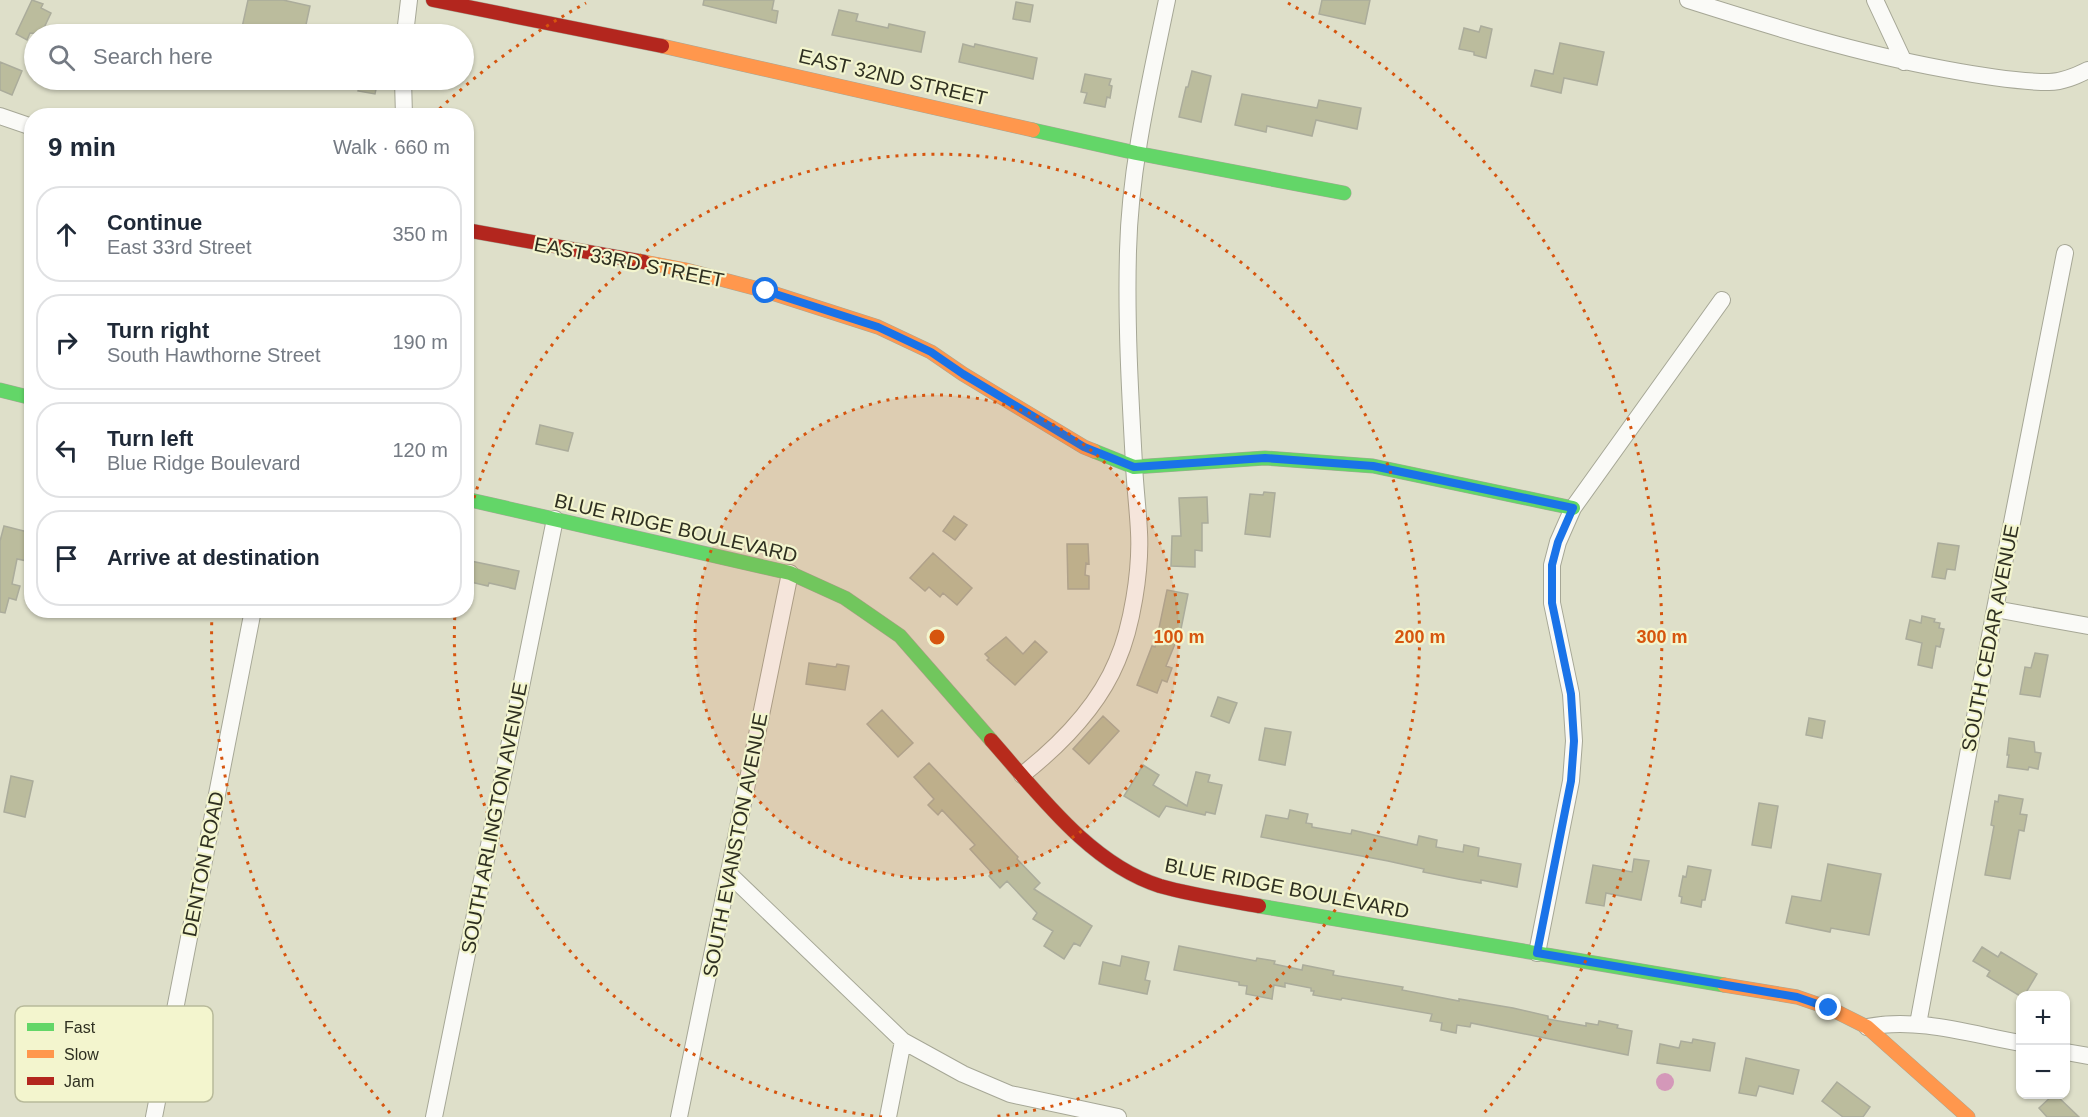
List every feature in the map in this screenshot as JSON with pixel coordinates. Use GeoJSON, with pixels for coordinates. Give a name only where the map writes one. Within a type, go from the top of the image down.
{"type":"FeatureCollection","features":[{"type":"Feature","properties":{"kind":"street"},"geometry":{"type":"LineString","coordinates":[[406,24],[409,0]]}},
{"type":"Feature","properties":{"kind":"street","name":"EAST 32ND STREET"},"geometry":{"type":"LineString","coordinates":[[433,0],[692,52],[1136,153],[1344,193]]}},
{"type":"Feature","properties":{"kind":"street"},"geometry":{"type":"LineString","coordinates":[[1022,775],[1047,755],[1076,725],[1101,690],[1118,661],[1131,613],[1138,564],[1139,534],[1128,317],[1128,249],[1136,153],[1167,0]]}},
{"type":"Feature","properties":{"kind":"street"},"geometry":{"type":"LineString","coordinates":[[1688,0],[1808,38],[1904,62],[1976,75],[2050,82],[2072,78],[2088,70]]}},
{"type":"Feature","properties":{"kind":"street"},"geometry":{"type":"LineString","coordinates":[[1875,0],[1904,62]]}},
{"type":"Feature","properties":{"kind":"street"},"geometry":{"type":"LineString","coordinates":[[403,90],[404,108]]}},
{"type":"Feature","properties":{"kind":"street"},"geometry":{"type":"LineString","coordinates":[[0,116],[24,124]]}},
{"type":"Feature","properties":{"kind":"street","name":"EAST 33RD STREET"},"geometry":{"type":"LineString","coordinates":[[474,232],[686,270],[766,291],[878,327],[931,352],[963,374],[1084,447],[1134,467],[1265,458],[1339,462],[1373,466],[1573,508]]}},
{"type":"Feature","properties":{"kind":"street","name":"SOUTH CEDAR AVENUE"},"geometry":{"type":"LineString","coordinates":[[1918,1024],[1995,609],[2065,253]]}},
{"type":"Feature","properties":{"kind":"street"},"geometry":{"type":"LineString","coordinates":[[1537,953],[1571,781],[1574,741],[1571,694],[1552,603],[1552,565],[1558,542],[1573,508],[1722,300]]}},
{"type":"Feature","properties":{"kind":"street"},"geometry":{"type":"LineString","coordinates":[[0,390],[24,396]]}},
{"type":"Feature","properties":{"kind":"street","name":"BLUE RIDGE BOULEVARD"},"geometry":{"type":"LineString","coordinates":[[474,501],[790,573],[845,598],[900,636],[1087,845],[1121,868],[1158,885],[1197,895],[1797,997],[1829,1008],[1868,1027],[1968,1117]]}},
{"type":"Feature","properties":{"kind":"street","name":"SOUTH ARLINGTON AVENUE"},"geometry":{"type":"LineString","coordinates":[[434,1117],[555,519]]}},
{"type":"Feature","properties":{"kind":"street","name":"SOUTH EVANSTON AVENUE"},"geometry":{"type":"LineString","coordinates":[[679,1117],[790,573]]}},
{"type":"Feature","properties":{"kind":"street"},"geometry":{"type":"LineString","coordinates":[[1995,609],[2088,626]]}},
{"type":"Feature","properties":{"kind":"street","name":"DENTON ROAD"},"geometry":{"type":"LineString","coordinates":[[176,1006],[251,618]]}},
{"type":"Feature","properties":{"kind":"street"},"geometry":{"type":"LineString","coordinates":[[729,874],[903,1041],[963,1074],[1010,1094],[1118,1117]]}},
{"type":"Feature","properties":{"kind":"street"},"geometry":{"type":"LineString","coordinates":[[1868,1027],[1889,1023],[1918,1024],[2016,1043]]}},
{"type":"Feature","properties":{"kind":"street"},"geometry":{"type":"LineString","coordinates":[[888,1117],[903,1041]]}},
{"type":"Feature","properties":{"kind":"street"},"geometry":{"type":"LineString","coordinates":[[2070,1053],[2088,1056]]}},
{"type":"Feature","properties":{"kind":"street","name":"DENTON ROAD"},"geometry":{"type":"LineString","coordinates":[[154,1117],[157,1102]]}},
{"type":"Feature","properties":{"kind":"shaded area"},"geometry":{"type":"Polygon","coordinates":[[[1665,1073],[1671,1076],[1674,1082],[1671,1088],[1665,1091],[1659,1088],[1656,1082],[1659,1076],[1665,1073]]]}},
{"type":"Feature","properties":{"kind":"building"},"geometry":{"type":"Polygon","coordinates":[[[32,0],[43,4],[41,8],[51,13],[46,24],[24,24],[24,38],[16,34],[32,0]]]}},
{"type":"Feature","properties":{"kind":"building"},"geometry":{"type":"Polygon","coordinates":[[[248,0],[283,0],[310,6],[306,24],[243,24],[248,0]]]}},
{"type":"Feature","properties":{"kind":"building"},"geometry":{"type":"Polygon","coordinates":[[[704,0],[774,0],[772,10],[778,11],[776,23],[703,5],[704,0]]]}},
{"type":"Feature","properties":{"kind":"building"},"geometry":{"type":"Polygon","coordinates":[[[1322,0],[1370,0],[1365,24],[1319,14],[1322,0]]]}},
{"type":"Feature","properties":{"kind":"building"},"geometry":{"type":"Polygon","coordinates":[[[1016,2],[1033,5],[1030,22],[1013,19],[1016,2]]]}},
{"type":"Feature","properties":{"kind":"building"},"geometry":{"type":"Polygon","coordinates":[[[839,10],[858,14],[856,21],[888,28],[889,24],[925,32],[921,52],[832,35],[839,10]]]}},
{"type":"Feature","properties":{"kind":"building"},"geometry":{"type":"Polygon","coordinates":[[[1481,26],[1492,29],[1486,58],[1474,55],[1474,52],[1459,49],[1464,28],[1479,32],[1481,26]]]}},
{"type":"Feature","properties":{"kind":"building"},"geometry":{"type":"Polygon","coordinates":[[[1560,43],[1604,52],[1597,85],[1564,78],[1561,93],[1531,86],[1535,70],[1553,74],[1560,43]]]}},
{"type":"Feature","properties":{"kind":"building"},"geometry":{"type":"Polygon","coordinates":[[[963,44],[974,47],[975,44],[1037,58],[1033,79],[959,62],[963,44]]]}},
{"type":"Feature","properties":{"kind":"building"},"geometry":{"type":"Polygon","coordinates":[[[0,62],[22,71],[12,95],[0,90],[0,62]]]}},
{"type":"Feature","properties":{"kind":"building"},"geometry":{"type":"Polygon","coordinates":[[[1192,71],[1211,76],[1201,122],[1179,117],[1192,71]]]}},
{"type":"Feature","properties":{"kind":"building"},"geometry":{"type":"Polygon","coordinates":[[[1085,74],[1111,79],[1110,98],[1107,97],[1105,107],[1084,103],[1087,93],[1081,92],[1085,74]]]}},
{"type":"Feature","properties":{"kind":"building"},"geometry":{"type":"Polygon","coordinates":[[[358,90],[376,90],[375,94],[358,90]]]}},
{"type":"Feature","properties":{"kind":"building"},"geometry":{"type":"Polygon","coordinates":[[[1242,94],[1317,108],[1319,100],[1361,108],[1357,129],[1316,120],[1312,136],[1267,126],[1266,132],[1235,125],[1242,94]]]}},
{"type":"Feature","properties":{"kind":"building"},"geometry":{"type":"Polygon","coordinates":[[[540,425],[573,433],[568,451],[536,444],[540,425]]]}},
{"type":"Feature","properties":{"kind":"building"},"geometry":{"type":"Polygon","coordinates":[[[1264,492],[1275,493],[1270,537],[1245,534],[1250,494],[1263,495],[1264,492]]]}},
{"type":"Feature","properties":{"kind":"building"},"geometry":{"type":"Polygon","coordinates":[[[1207,497],[1208,523],[1202,523],[1202,551],[1195,550],[1195,567],[1171,566],[1172,536],[1181,536],[1179,498],[1207,497]]]}},
{"type":"Feature","properties":{"kind":"building"},"geometry":{"type":"Polygon","coordinates":[[[954,516],[967,525],[955,540],[943,531],[954,516]]]}},
{"type":"Feature","properties":{"kind":"building"},"geometry":{"type":"Polygon","coordinates":[[[4,526],[24,531],[24,560],[17,559],[12,584],[20,586],[16,600],[9,598],[5,613],[0,612],[0,541],[4,526]]]}},
{"type":"Feature","properties":{"kind":"building"},"geometry":{"type":"Polygon","coordinates":[[[1938,543],[1959,546],[1955,570],[1947,569],[1945,579],[1932,577],[1938,543]]]}},
{"type":"Feature","properties":{"kind":"building"},"geometry":{"type":"Polygon","coordinates":[[[1067,544],[1088,544],[1089,564],[1086,563],[1085,575],[1089,576],[1089,589],[1068,589],[1067,544]]]}},
{"type":"Feature","properties":{"kind":"building"},"geometry":{"type":"Polygon","coordinates":[[[933,553],[972,588],[957,605],[943,593],[940,597],[929,587],[925,591],[910,578],[933,553]]]}},
{"type":"Feature","properties":{"kind":"building"},"geometry":{"type":"Polygon","coordinates":[[[474,562],[519,571],[515,589],[489,583],[488,586],[474,583],[474,562]]]}},
{"type":"Feature","properties":{"kind":"building"},"geometry":{"type":"Polygon","coordinates":[[[1167,590],[1188,594],[1180,634],[1166,666],[1172,668],[1167,682],[1162,680],[1157,693],[1137,685],[1152,646],[1155,647],[1167,590]]]}},
{"type":"Feature","properties":{"kind":"building"},"geometry":{"type":"Polygon","coordinates":[[[1922,616],[1935,619],[1934,622],[1940,623],[1939,628],[1944,629],[1940,647],[1936,646],[1932,668],[1918,665],[1922,643],[1906,639],[1910,620],[1921,623],[1922,616]]]}},
{"type":"Feature","properties":{"kind":"building"},"geometry":{"type":"Polygon","coordinates":[[[1006,637],[1023,654],[1035,641],[1047,652],[1015,685],[987,660],[989,658],[985,654],[1006,637]]]}},
{"type":"Feature","properties":{"kind":"building"},"geometry":{"type":"Polygon","coordinates":[[[2035,653],[2048,655],[2040,697],[2020,694],[2025,667],[2031,668],[2035,653]]]}},
{"type":"Feature","properties":{"kind":"building"},"geometry":{"type":"Polygon","coordinates":[[[809,663],[836,667],[837,664],[849,666],[845,690],[806,684],[809,663]]]}},
{"type":"Feature","properties":{"kind":"building"},"geometry":{"type":"Polygon","coordinates":[[[1218,697],[1237,703],[1229,723],[1211,716],[1218,697]]]}},
{"type":"Feature","properties":{"kind":"building"},"geometry":{"type":"Polygon","coordinates":[[[882,710],[913,743],[898,757],[867,724],[882,710]]]}},
{"type":"Feature","properties":{"kind":"building"},"geometry":{"type":"Polygon","coordinates":[[[1103,716],[1119,731],[1089,764],[1073,749],[1103,716]]]}},
{"type":"Feature","properties":{"kind":"building"},"geometry":{"type":"Polygon","coordinates":[[[1809,718],[1825,721],[1822,738],[1806,735],[1809,718]]]}},
{"type":"Feature","properties":{"kind":"building"},"geometry":{"type":"Polygon","coordinates":[[[1265,728],[1291,732],[1285,765],[1259,760],[1265,728]]]}},
{"type":"Feature","properties":{"kind":"building"},"geometry":{"type":"Polygon","coordinates":[[[2009,738],[2034,742],[2035,752],[2041,753],[2038,769],[2007,767],[2009,738]]]}},
{"type":"Feature","properties":{"kind":"building"},"geometry":{"type":"Polygon","coordinates":[[[929,763],[1040,883],[1034,889],[1092,926],[1080,946],[1074,943],[1064,959],[1044,946],[1053,931],[1033,919],[1037,913],[1007,881],[1000,888],[989,876],[992,873],[970,849],[975,845],[942,810],[938,815],[928,805],[934,799],[914,777],[929,763]]]}},
{"type":"Feature","properties":{"kind":"building"},"geometry":{"type":"Polygon","coordinates":[[[1143,765],[1159,775],[1153,785],[1187,806],[1196,772],[1210,775],[1208,782],[1222,785],[1215,814],[1206,812],[1205,815],[1166,806],[1159,817],[1124,796],[1143,765]]]}},
{"type":"Feature","properties":{"kind":"building"},"geometry":{"type":"Polygon","coordinates":[[[11,776],[33,781],[25,817],[4,812],[11,776]]]}},
{"type":"Feature","properties":{"kind":"building"},"geometry":{"type":"Polygon","coordinates":[[[1999,795],[2023,799],[2020,814],[2027,815],[2024,831],[2019,830],[2010,879],[1985,875],[1994,826],[1991,825],[1995,801],[1998,802],[1999,795]]]}},
{"type":"Feature","properties":{"kind":"building"},"geometry":{"type":"Polygon","coordinates":[[[1759,803],[1778,806],[1771,848],[1752,845],[1759,803]]]}},
{"type":"Feature","properties":{"kind":"building"},"geometry":{"type":"Polygon","coordinates":[[[1290,810],[1308,814],[1306,823],[1312,824],[1312,827],[1351,834],[1352,830],[1417,845],[1419,836],[1437,840],[1436,847],[1463,852],[1464,845],[1479,848],[1478,856],[1521,864],[1517,887],[1481,880],[1481,883],[1458,879],[1423,872],[1424,869],[1388,861],[1261,837],[1266,815],[1288,819],[1290,810]]]}},
{"type":"Feature","properties":{"kind":"building"},"geometry":{"type":"Polygon","coordinates":[[[1634,859],[1649,861],[1641,900],[1606,893],[1604,906],[1586,903],[1593,865],[1632,872],[1634,859]]]}},
{"type":"Feature","properties":{"kind":"building"},"geometry":{"type":"Polygon","coordinates":[[[1828,864],[1881,874],[1869,935],[1831,928],[1830,932],[1786,923],[1792,896],[1821,901],[1828,864]]]}},
{"type":"Feature","properties":{"kind":"building"},"geometry":{"type":"Polygon","coordinates":[[[1688,866],[1711,870],[1705,900],[1702,900],[1701,907],[1681,903],[1682,897],[1679,896],[1683,876],[1686,877],[1688,866]]]}},
{"type":"Feature","properties":{"kind":"building"},"geometry":{"type":"Polygon","coordinates":[[[1179,946],[1256,961],[1257,958],[1275,961],[1274,964],[1302,970],[1303,965],[1334,971],[1333,975],[1403,987],[1402,990],[1459,1001],[1459,999],[1513,1008],[1548,1016],[1548,1019],[1586,1026],[1586,1023],[1598,1025],[1599,1021],[1618,1025],[1617,1028],[1632,1031],[1628,1055],[1471,1023],[1470,1027],[1457,1025],[1456,1033],[1441,1030],[1442,1023],[1430,1021],[1432,1014],[1313,995],[1314,991],[1311,991],[1311,988],[1285,983],[1285,987],[1274,985],[1272,999],[1246,994],[1247,986],[1239,985],[1239,982],[1174,970],[1179,946]]]}},
{"type":"Feature","properties":{"kind":"building"},"geometry":{"type":"Polygon","coordinates":[[[1982,947],[1998,957],[2001,952],[2037,974],[2027,991],[2016,991],[2016,994],[1987,976],[1990,971],[1973,961],[1982,947]]]}},
{"type":"Feature","properties":{"kind":"building"},"geometry":{"type":"Polygon","coordinates":[[[1122,956],[1149,962],[1145,980],[1150,981],[1147,994],[1099,984],[1103,962],[1120,966],[1122,956]]]}},
{"type":"Feature","properties":{"kind":"building"},"geometry":{"type":"Polygon","coordinates":[[[1693,1039],[1715,1043],[1710,1071],[1657,1063],[1660,1044],[1679,1048],[1681,1041],[1692,1043],[1693,1039]]]}},
{"type":"Feature","properties":{"kind":"building"},"geometry":{"type":"Polygon","coordinates":[[[1746,1058],[1799,1070],[1793,1094],[1759,1086],[1756,1096],[1739,1093],[1746,1058]]]}},
{"type":"Feature","properties":{"kind":"building"},"geometry":{"type":"Polygon","coordinates":[[[1837,1082],[1870,1107],[1863,1117],[1843,1117],[1822,1101],[1837,1082]]]}},
{"type":"Feature","properties":{"kind":"building"},"geometry":{"type":"Polygon","coordinates":[[[2049,1099],[2060,1099],[2079,1117],[2047,1117],[2039,1108],[2049,1099]]]}},
{"type":"Feature","properties":{"kind":"traffic: fast"},"geometry":{"type":"LineString","coordinates":[[1033,130],[1136,153],[1344,193]]}},
{"type":"Feature","properties":{"kind":"traffic: fast"},"geometry":{"type":"LineString","coordinates":[[0,390],[24,396]]}},
{"type":"Feature","properties":{"kind":"traffic: fast"},"geometry":{"type":"LineString","coordinates":[[1094,451],[1134,467],[1265,458],[1373,466],[1573,508]]}},
{"type":"Feature","properties":{"kind":"traffic: fast"},"geometry":{"type":"LineString","coordinates":[[474,501],[790,573],[845,598],[900,636],[991,740]]}},
{"type":"Feature","properties":{"kind":"traffic: fast"},"geometry":{"type":"LineString","coordinates":[[1259,906],[1724,985]]}},
{"type":"Feature","properties":{"kind":"traffic: slow"},"geometry":{"type":"LineString","coordinates":[[662,46],[1033,130]]}},
{"type":"Feature","properties":{"kind":"traffic: slow"},"geometry":{"type":"LineString","coordinates":[[644,262],[686,270],[766,291],[878,327],[931,352],[963,374],[1094,451]]}},
{"type":"Feature","properties":{"kind":"traffic: slow"},"geometry":{"type":"LineString","coordinates":[[1724,985],[1797,997],[1829,1008],[1867,1027],[1968,1117]]}},
{"type":"Feature","properties":{"kind":"traffic: jam"},"geometry":{"type":"LineString","coordinates":[[433,0],[662,46]]}},
{"type":"Feature","properties":{"kind":"traffic: jam"},"geometry":{"type":"LineString","coordinates":[[474,231],[644,262]]}},
{"type":"Feature","properties":{"kind":"traffic: jam"},"geometry":{"type":"LineString","coordinates":[[991,740],[1067,825],[1088,844],[1135,876],[1160,886],[1197,895],[1259,906]]}},
{"type":"Feature","properties":{"kind":"route"},"geometry":{"type":"LineString","coordinates":[[766,291],[878,327],[931,352],[963,374],[1084,447],[1134,467],[1265,458],[1339,462],[1373,466],[1573,508],[1558,542],[1552,565],[1552,603],[1571,694],[1574,741],[1571,781],[1537,953],[1797,997],[1829,1008]]}}]}
